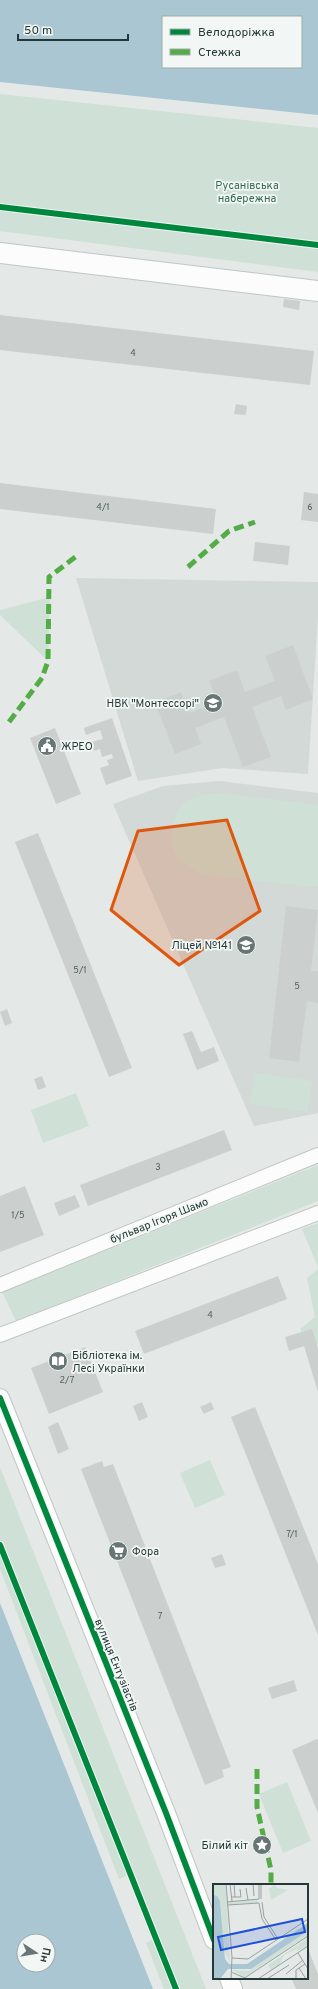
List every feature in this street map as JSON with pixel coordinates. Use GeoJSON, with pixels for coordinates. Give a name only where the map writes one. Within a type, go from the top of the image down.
{"type":"FeatureCollection","features":[{"type":"Feature","properties":{"kind":"main road"},"geometry":{"type":"LineString","coordinates":[[0,253],[318,291]]}},
{"type":"Feature","properties":{"kind":"street","name":"бульвар Ігоря Шамо"},"geometry":{"type":"LineString","coordinates":[[0,1286],[318,1155]]}},
{"type":"Feature","properties":{"kind":"street"},"geometry":{"type":"LineString","coordinates":[[0,1335],[318,1213]]}},
{"type":"Feature","properties":{"kind":"street","name":"вулиця Ентузіастів"},"geometry":{"type":"LineString","coordinates":[[0,1398],[166,1812],[213,1937]]}},
{"type":"Feature","properties":{"kind":"street"},"geometry":{"type":"LineString","coordinates":[[229,1979],[233,1989]]}},
{"type":"Feature","properties":{"kind":"highlighted area"},"geometry":{"type":"Polygon","coordinates":[[[227,820],[260,911],[179,965],[111,910],[138,831],[227,820]]]}},
{"type":"Feature","properties":{"kind":"shaded area","name":"НВК \"Монтессорі\""},"geometry":{"type":"Polygon","coordinates":[[[76,578],[318,582],[318,616],[308,774],[222,768],[138,781],[76,578]]]}},
{"type":"Feature","properties":{"kind":"shaded area","name":"Ліцей №141"},"geometry":{"type":"Polygon","coordinates":[[[219,781],[318,793],[318,1113],[254,1126],[113,804],[163,786],[219,781]]]}},
{"type":"Feature","properties":{"kind":"green space","name":"Русанівська набережна"},"geometry":{"type":"Polygon","coordinates":[[[0,94],[318,128],[318,272],[0,231],[0,94]]]}},
{"type":"Feature","properties":{"kind":"green space"},"geometry":{"type":"Polygon","coordinates":[[[50,597],[48,661],[0,615],[0,610],[50,597]]]}},
{"type":"Feature","properties":{"kind":"green space"},"geometry":{"type":"Polygon","coordinates":[[[219,793],[318,805],[318,886],[311,887],[202,874],[186,865],[179,859],[174,852],[171,839],[173,824],[178,811],[182,805],[195,797],[219,793]]]}},
{"type":"Feature","properties":{"kind":"green space"},"geometry":{"type":"Polygon","coordinates":[[[255,1073],[312,1081],[308,1112],[250,1104],[255,1073]]]}},
{"type":"Feature","properties":{"kind":"green space"},"geometry":{"type":"Polygon","coordinates":[[[76,1093],[89,1126],[43,1143],[31,1110],[76,1093]]]}},
{"type":"Feature","properties":{"kind":"green space"},"geometry":{"type":"Polygon","coordinates":[[[318,1165],[318,1201],[16,1321],[2,1292],[318,1165]]]}},
{"type":"Feature","properties":{"kind":"green space"},"geometry":{"type":"Polygon","coordinates":[[[318,1223],[318,1267],[302,1229],[318,1223]]]}},
{"type":"Feature","properties":{"kind":"green space"},"geometry":{"type":"Polygon","coordinates":[[[318,1269],[318,1344],[308,1347],[300,1329],[315,1317],[307,1278],[318,1269]]]}},
{"type":"Feature","properties":{"kind":"green space"},"geometry":{"type":"Polygon","coordinates":[[[210,1460],[225,1495],[195,1508],[180,1473],[210,1460]]]}},
{"type":"Feature","properties":{"kind":"green space"},"geometry":{"type":"Polygon","coordinates":[[[0,1467],[206,1989],[164,1989],[146,1943],[153,1939],[128,1875],[119,1879],[0,1569],[0,1467]]]}},
{"type":"Feature","properties":{"kind":"green space"},"geometry":{"type":"Polygon","coordinates":[[[287,1782],[311,1841],[283,1853],[259,1794],[287,1782]]]}},
{"type":"Feature","properties":{"kind":"water"},"geometry":{"type":"Polygon","coordinates":[[[0,0],[318,0],[318,115],[0,82],[0,0]]]}},
{"type":"Feature","properties":{"kind":"water"},"geometry":{"type":"Polygon","coordinates":[[[0,1603],[153,1989],[0,1989],[0,1603]]]}},
{"type":"Feature","properties":{"kind":"building"},"geometry":{"type":"Polygon","coordinates":[[[284,299],[300,301],[299,310],[283,307],[284,299]]]}},
{"type":"Feature","properties":{"kind":"building"},"geometry":{"type":"Polygon","coordinates":[[[0,315],[314,351],[310,385],[0,350],[0,315]]]}},
{"type":"Feature","properties":{"kind":"building"},"geometry":{"type":"Polygon","coordinates":[[[236,404],[247,406],[246,415],[234,414],[236,404]]]}},
{"type":"Feature","properties":{"kind":"building"},"geometry":{"type":"Polygon","coordinates":[[[0,483],[216,509],[213,534],[0,509],[0,483]]]}},
{"type":"Feature","properties":{"kind":"building"},"geometry":{"type":"Polygon","coordinates":[[[304,492],[318,494],[318,522],[301,520],[304,492]]]}},
{"type":"Feature","properties":{"kind":"building"},"geometry":{"type":"Polygon","coordinates":[[[255,542],[290,546],[288,565],[253,561],[255,542]]]}},
{"type":"Feature","properties":{"kind":"building"},"geometry":{"type":"Polygon","coordinates":[[[293,645],[313,699],[286,710],[281,696],[252,707],[271,757],[243,767],[224,717],[195,728],[201,744],[175,754],[155,702],[181,692],[189,713],[217,702],[209,681],[237,670],[245,692],[275,681],[265,656],[293,645]]]}},
{"type":"Feature","properties":{"kind":"building"},"geometry":{"type":"Polygon","coordinates":[[[112,718],[132,776],[106,785],[100,768],[109,765],[107,760],[113,758],[112,754],[102,757],[100,749],[94,751],[91,742],[103,739],[100,730],[86,735],[84,728],[112,718]]]}},
{"type":"Feature","properties":{"kind":"building"},"geometry":{"type":"Polygon","coordinates":[[[55,728],[81,794],[56,804],[30,738],[55,728]]]}},
{"type":"Feature","properties":{"kind":"building"},"geometry":{"type":"Polygon","coordinates":[[[38,833],[132,1068],[109,1077],[15,842],[38,833]]]}},
{"type":"Feature","properties":{"kind":"building"},"geometry":{"type":"Polygon","coordinates":[[[286,906],[318,910],[311,971],[318,971],[318,1003],[307,1001],[299,1062],[269,1058],[286,906]]]}},
{"type":"Feature","properties":{"kind":"building"},"geometry":{"type":"Polygon","coordinates":[[[7,1009],[12,1023],[5,1026],[0,1012],[7,1009]]]}},
{"type":"Feature","properties":{"kind":"building"},"geometry":{"type":"Polygon","coordinates":[[[192,1031],[201,1052],[214,1047],[219,1061],[197,1070],[183,1034],[192,1031]]]}},
{"type":"Feature","properties":{"kind":"building"},"geometry":{"type":"Polygon","coordinates":[[[42,1076],[46,1087],[38,1090],[34,1079],[42,1076]]]}},
{"type":"Feature","properties":{"kind":"building"},"geometry":{"type":"Polygon","coordinates":[[[224,1130],[232,1150],[88,1206],[80,1185],[224,1130]]]}},
{"type":"Feature","properties":{"kind":"building"},"geometry":{"type":"Polygon","coordinates":[[[25,1186],[44,1235],[0,1252],[0,1196],[25,1186]]]}},
{"type":"Feature","properties":{"kind":"building"},"geometry":{"type":"Polygon","coordinates":[[[75,1195],[80,1207],[59,1216],[54,1203],[75,1195]]]}},
{"type":"Feature","properties":{"kind":"building"},"geometry":{"type":"Polygon","coordinates":[[[278,1276],[287,1299],[144,1354],[135,1331],[278,1276]]]}},
{"type":"Feature","properties":{"kind":"building"},"geometry":{"type":"Polygon","coordinates":[[[312,1329],[318,1348],[318,1392],[304,1346],[289,1351],[285,1337],[312,1329]]]}},
{"type":"Feature","properties":{"kind":"building"},"geometry":{"type":"Polygon","coordinates":[[[85,1347],[103,1392],[49,1414],[31,1368],[85,1347]]]}},
{"type":"Feature","properties":{"kind":"building"},"geometry":{"type":"Polygon","coordinates":[[[142,1402],[148,1417],[139,1421],[133,1406],[142,1402]]]}},
{"type":"Feature","properties":{"kind":"building"},"geometry":{"type":"Polygon","coordinates":[[[211,1402],[214,1409],[204,1414],[200,1407],[211,1402]]]}},
{"type":"Feature","properties":{"kind":"building"},"geometry":{"type":"Polygon","coordinates":[[[255,1407],[318,1564],[318,1635],[231,1417],[255,1407]]]}},
{"type":"Feature","properties":{"kind":"building"},"geometry":{"type":"Polygon","coordinates":[[[58,1422],[69,1449],[58,1454],[48,1427],[58,1422]]]}},
{"type":"Feature","properties":{"kind":"building"},"geometry":{"type":"Polygon","coordinates":[[[102,1461],[104,1467],[113,1464],[231,1767],[222,1770],[224,1777],[205,1785],[81,1469],[102,1461]]]}},
{"type":"Feature","properties":{"kind":"building"},"geometry":{"type":"Polygon","coordinates":[[[222,1554],[226,1565],[215,1568],[211,1558],[222,1554]]]}},
{"type":"Feature","properties":{"kind":"building"},"geometry":{"type":"Polygon","coordinates":[[[294,1680],[297,1691],[272,1699],[268,1688],[294,1680]]]}},
{"type":"Feature","properties":{"kind":"building"},"geometry":{"type":"Polygon","coordinates":[[[317,1739],[318,1741],[318,1813],[292,1750],[317,1739]]]}},
{"type":"Feature","properties":{"kind":"building"},"geometry":{"type":"Polygon","coordinates":[[[308,1949],[318,1974],[318,1989],[296,1989],[291,1979],[308,1979],[308,1949]]]}},
{"type":"Feature","properties":{"kind":"marked path"},"geometry":{"type":"LineString","coordinates":[[188,567],[229,531],[255,522]]}},
{"type":"Feature","properties":{"kind":"marked path"},"geometry":{"type":"LineString","coordinates":[[9,722],[42,678],[48,661],[49,577],[78,555]]}},
{"type":"Feature","properties":{"kind":"marked path"},"geometry":{"type":"LineString","coordinates":[[257,1769],[257,1807],[271,1870],[271,1884]]}},
{"type":"Feature","properties":{"kind":"cycle path"},"geometry":{"type":"LineString","coordinates":[[0,207],[318,245]]}},
{"type":"Feature","properties":{"kind":"cycle path"},"geometry":{"type":"LineString","coordinates":[[0,1398],[166,1813],[213,1937]]}},
{"type":"Feature","properties":{"kind":"cycle path"},"geometry":{"type":"LineString","coordinates":[[0,1545],[176,1989]]}},
{"type":"Feature","properties":{"kind":"place","name":"НВК \"Монтессорі\""},"geometry":{"type":"Point","coordinates":[213,703]}},
{"type":"Feature","properties":{"kind":"place","name":"ЖРЕО"},"geometry":{"type":"Point","coordinates":[47,746]}},
{"type":"Feature","properties":{"kind":"place","name":"Ліцей №141"},"geometry":{"type":"Point","coordinates":[246,945]}},
{"type":"Feature","properties":{"kind":"place","name":"Бібліотека ім. Лесі Українки"},"geometry":{"type":"Point","coordinates":[58,1361]}},
{"type":"Feature","properties":{"kind":"place","name":"Фора"},"geometry":{"type":"Point","coordinates":[118,1551]}},
{"type":"Feature","properties":{"kind":"place","name":"Білий кіт"},"geometry":{"type":"Point","coordinates":[262,1845]}}]}
